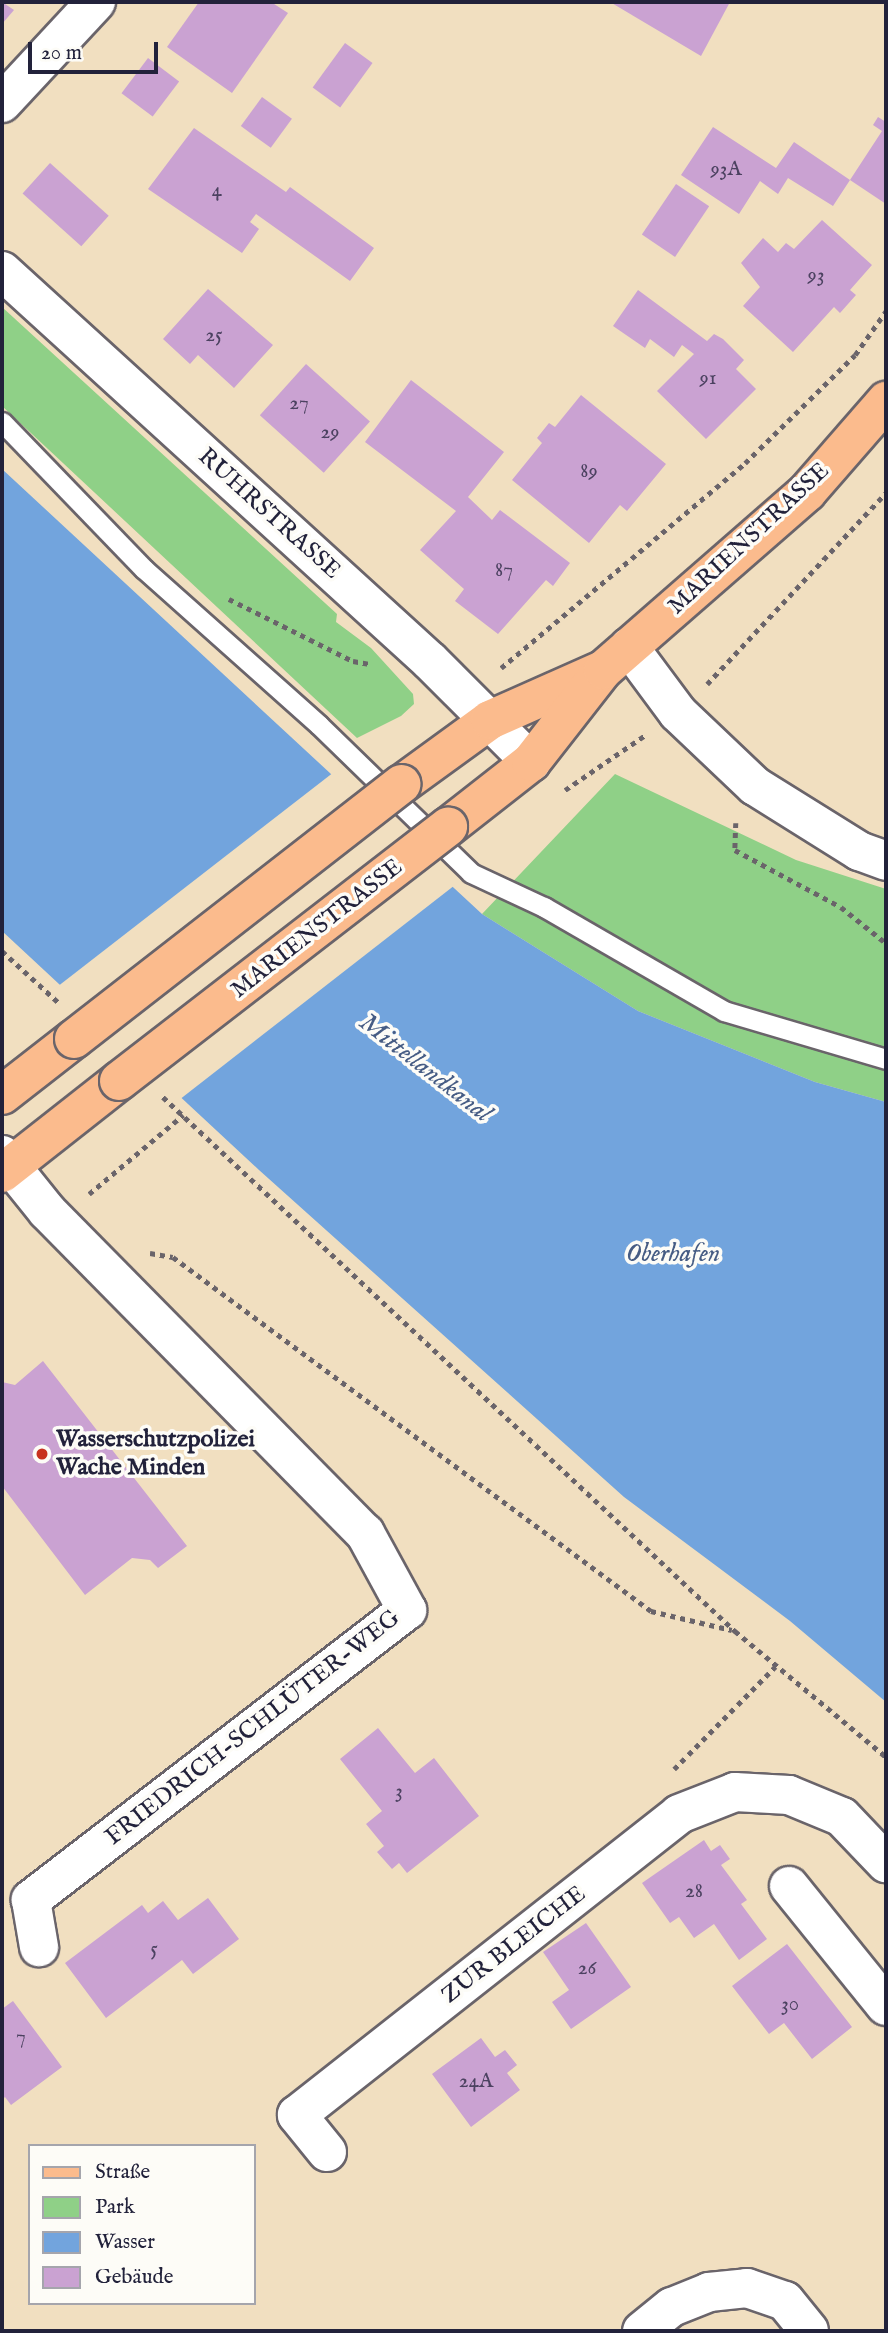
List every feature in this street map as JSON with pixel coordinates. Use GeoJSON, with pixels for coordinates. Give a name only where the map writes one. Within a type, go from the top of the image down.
{"type":"FeatureCollection","features":[{"type":"Feature","properties":{"kind":"main road","name":"MARIENSTRASSE"},"geometry":{"type":"LineString","coordinates":[[4,1165],[136,1084],[531,762],[616,659],[807,492],[886,401]]}},
{"type":"Feature","properties":{"kind":"main road","name":"MARIENSTRASSE"},"geometry":{"type":"LineString","coordinates":[[2,1095],[68,1022],[402,784],[478,708],[616,659]]}},
{"type":"Feature","properties":{"kind":"street"},"geometry":{"type":"LineString","coordinates":[[2,103],[96,2]]}},
{"type":"Feature","properties":{"kind":"street","name":"RUHRSTRASSE"},"geometry":{"type":"LineString","coordinates":[[2,271],[430,661],[531,762]]}},
{"type":"Feature","properties":{"kind":"street"},"geometry":{"type":"LineString","coordinates":[[616,659],[755,786],[859,851],[886,861]]}},
{"type":"Feature","properties":{"kind":"street","name":"FRIEDRICH-SCHLÜTER-WEG"},"geometry":{"type":"LineString","coordinates":[[4,1165],[365,1533],[407,1610],[31,1899],[39,1947]]}},
{"type":"Feature","properties":{"kind":"street","name":"ZUR BLEICHE"},"geometry":{"type":"LineString","coordinates":[[327,2152],[297,2115],[679,1814],[735,1792],[789,1795],[842,1817],[886,1863]]}},
{"type":"Feature","properties":{"kind":"street"},"geometry":{"type":"LineString","coordinates":[[789,1886],[886,2006]]}},
{"type":"Feature","properties":{"kind":"street"},"geometry":{"type":"LineString","coordinates":[[642,2331],[672,2307],[709,2292],[747,2288],[785,2301],[809,2331]]}},
{"type":"Feature","properties":{"kind":"lane"},"geometry":{"type":"LineString","coordinates":[[2,422],[144,569],[319,725],[471,873],[544,907],[724,1011],[886,1059]]}},
{"type":"Feature","properties":{"kind":"path"},"geometry":{"type":"LineString","coordinates":[[478,708],[745,463],[855,355],[886,311]]}},
{"type":"Feature","properties":{"kind":"path"},"geometry":{"type":"LineString","coordinates":[[554,798],[678,713],[886,493]]}},
{"type":"Feature","properties":{"kind":"path"},"geometry":{"type":"LineString","coordinates":[[221,594],[353,661],[394,668],[430,661]]}},
{"type":"Feature","properties":{"kind":"path"},"geometry":{"type":"LineString","coordinates":[[755,786],[736,819],[735,850],[841,907],[886,943]]}},
{"type":"Feature","properties":{"kind":"path"},"geometry":{"type":"LineString","coordinates":[[2,951],[68,1022]]}},
{"type":"Feature","properties":{"kind":"path"},"geometry":{"type":"LineString","coordinates":[[136,1084],[183,1115],[735,1631],[886,1757]]}},
{"type":"Feature","properties":{"kind":"path"},"geometry":{"type":"LineString","coordinates":[[79,1191],[83,1199],[183,1115]]}},
{"type":"Feature","properties":{"kind":"path"},"geometry":{"type":"LineString","coordinates":[[135,1251],[173,1257],[651,1611],[735,1631]]}},
{"type":"Feature","properties":{"kind":"path"},"geometry":{"type":"LineString","coordinates":[[679,1814],[659,1784],[775,1667]]}},
{"type":"Feature","properties":{"kind":"green space"},"geometry":{"type":"Polygon","coordinates":[[[2,307],[337,614],[336,622],[371,648],[413,694],[414,704],[401,716],[357,738],[2,406],[2,307]]]}},
{"type":"Feature","properties":{"kind":"green space"},"geometry":{"type":"Polygon","coordinates":[[[615,774],[796,860],[886,889],[886,1102],[815,1082],[638,1011],[482,914],[615,774]]]}},
{"type":"Feature","properties":{"kind":"water","name":"Oberhafen"},"geometry":{"type":"Polygon","coordinates":[[[2,469],[482,914],[638,1011],[815,1082],[886,1102],[886,1702],[790,1621],[624,1497],[259,1170],[2,931],[2,469]]]}},
{"type":"Feature","properties":{"kind":"pier"},"geometry":{"type":"Polygon","coordinates":[[[334,772],[455,885],[179,1100],[57,987],[334,772]]]}},
{"type":"Feature","properties":{"kind":"building"},"geometry":{"type":"Polygon","coordinates":[[[2,2],[14,10],[2,24],[2,2]]]}},
{"type":"Feature","properties":{"kind":"building"},"geometry":{"type":"Polygon","coordinates":[[[199,2],[271,2],[288,13],[232,93],[167,47],[199,2]]]}},
{"type":"Feature","properties":{"kind":"building"},"geometry":{"type":"Polygon","coordinates":[[[610,2],[730,2],[701,56],[610,2]]]}},
{"type":"Feature","properties":{"kind":"building"},"geometry":{"type":"Polygon","coordinates":[[[345,43],[373,63],[340,107],[313,87],[345,43]]]}},
{"type":"Feature","properties":{"kind":"building"},"geometry":{"type":"Polygon","coordinates":[[[148,58],[179,81],[153,117],[122,93],[148,58]]]}},
{"type":"Feature","properties":{"kind":"building"},"geometry":{"type":"Polygon","coordinates":[[[262,97],[292,119],[271,148],[241,126],[262,97]]]}},
{"type":"Feature","properties":{"kind":"building"},"geometry":{"type":"Polygon","coordinates":[[[878,117],[886,122],[886,204],[850,180],[882,131],[873,125],[878,117]]]}},
{"type":"Feature","properties":{"kind":"building"},"geometry":{"type":"Polygon","coordinates":[[[713,127],[776,168],[794,142],[850,180],[833,206],[788,178],[778,194],[760,181],[739,214],[681,175],[713,127]]]}},
{"type":"Feature","properties":{"kind":"building"},"geometry":{"type":"Polygon","coordinates":[[[194,128],[286,192],[290,187],[374,248],[350,281],[256,214],[250,222],[259,229],[242,253],[148,189],[194,128]]]}},
{"type":"Feature","properties":{"kind":"building"},"geometry":{"type":"Polygon","coordinates":[[[50,163],[109,216],[81,246],[23,193],[50,163]]]}},
{"type":"Feature","properties":{"kind":"building"},"geometry":{"type":"Polygon","coordinates":[[[676,184],[709,206],[675,257],[642,235],[676,184]]]}},
{"type":"Feature","properties":{"kind":"building"},"geometry":{"type":"Polygon","coordinates":[[[822,220],[872,265],[850,290],[856,295],[840,313],[834,307],[793,352],[743,306],[760,287],[741,263],[763,238],[778,252],[786,243],[794,249],[822,220]]]}},
{"type":"Feature","properties":{"kind":"building"},"geometry":{"type":"Polygon","coordinates":[[[208,289],[273,345],[234,388],[198,355],[190,364],[163,339],[208,289]]]}},
{"type":"Feature","properties":{"kind":"building"},"geometry":{"type":"Polygon","coordinates":[[[638,290],[707,341],[714,334],[723,339],[744,360],[736,369],[756,389],[706,439],[657,391],[694,354],[682,345],[674,357],[650,339],[645,348],[613,326],[638,290]]]}},
{"type":"Feature","properties":{"kind":"building"},"geometry":{"type":"Polygon","coordinates":[[[306,364],[370,422],[324,473],[260,415],[306,364]]]}},
{"type":"Feature","properties":{"kind":"building"},"geometry":{"type":"Polygon","coordinates":[[[411,380],[504,452],[468,497],[492,520],[500,510],[570,563],[553,586],[546,580],[498,634],[455,601],[464,589],[420,550],[456,511],[365,442],[411,380]]]}},
{"type":"Feature","properties":{"kind":"building"},"geometry":{"type":"Polygon","coordinates":[[[581,395],[666,464],[627,511],[620,505],[589,543],[512,480],[542,443],[537,438],[549,423],[555,427],[581,395]]]}},
{"type":"Feature","properties":{"kind":"building"},"geometry":{"type":"Polygon","coordinates":[[[43,1361],[187,1546],[158,1568],[150,1560],[132,1558],[85,1595],[2,1486],[2,1382],[15,1385],[43,1361]]]}},
{"type":"Feature","properties":{"kind":"building"},"geometry":{"type":"Polygon","coordinates":[[[378,1728],[415,1773],[434,1758],[479,1816],[407,1873],[399,1863],[392,1869],[377,1852],[384,1846],[366,1824],[382,1811],[340,1759],[378,1728]]]}},
{"type":"Feature","properties":{"kind":"building"},"geometry":{"type":"Polygon","coordinates":[[[704,1840],[711,1851],[720,1845],[730,1859],[721,1865],[747,1900],[741,1904],[767,1939],[739,1960],[714,1924],[694,1938],[679,1917],[670,1923],[642,1883],[704,1840]]]}},
{"type":"Feature","properties":{"kind":"building"},"geometry":{"type":"Polygon","coordinates":[[[208,1898],[239,1939],[193,1974],[182,1960],[106,2018],[65,1963],[142,1905],[148,1913],[163,1901],[178,1920],[208,1898]]]}},
{"type":"Feature","properties":{"kind":"building"},"geometry":{"type":"Polygon","coordinates":[[[586,1923],[631,1987],[571,2029],[552,2002],[569,1990],[543,1952],[586,1923]]]}},
{"type":"Feature","properties":{"kind":"building"},"geometry":{"type":"Polygon","coordinates":[[[787,1944],[852,2027],[812,2059],[784,2023],[769,2034],[732,1986],[787,1944]]]}},
{"type":"Feature","properties":{"kind":"building"},"geometry":{"type":"Polygon","coordinates":[[[13,2001],[62,2067],[11,2105],[5,2097],[2,2100],[2,2009],[13,2001]]]}},
{"type":"Feature","properties":{"kind":"building"},"geometry":{"type":"Polygon","coordinates":[[[481,2038],[495,2057],[505,2050],[517,2065],[507,2073],[520,2090],[471,2127],[432,2074],[481,2038]]]}},
{"type":"Feature","properties":{"kind":"place","name":"Wasserschutzpolizei Wache Minden"},"geometry":{"type":"Point","coordinates":[42,1454]}},
{"type":"Feature","properties":{"kind":"water label","name":"Mittellandkanal"},"geometry":{"type":"Point","coordinates":[425,1068]}}]}
